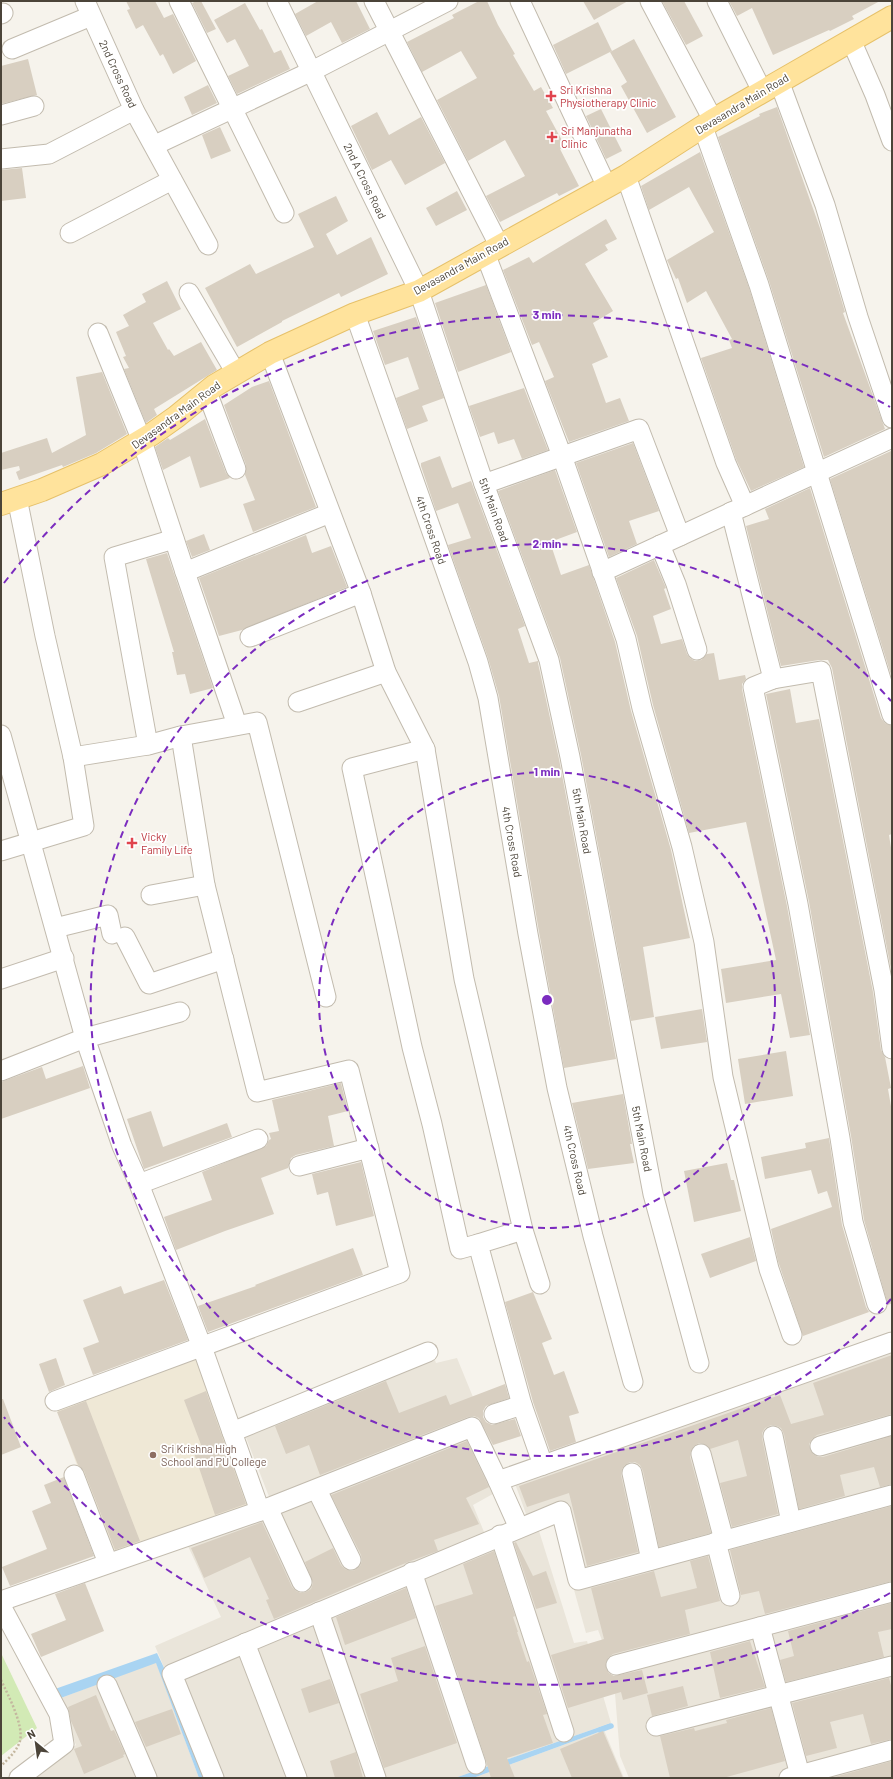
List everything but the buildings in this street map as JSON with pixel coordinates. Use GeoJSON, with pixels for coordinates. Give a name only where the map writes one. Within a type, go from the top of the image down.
{"type":"FeatureCollection","features":[{"type":"Feature","properties":{"kind":"main road","name":"Devasandra Main Road"},"geometry":{"type":"LineString","coordinates":[[9,501],[72,478],[102,464],[142,441],[176,417],[214,386],[270,353],[355,314],[419,291],[492,249],[603,179],[626,176],[771,86],[892,17]]}},
{"type":"Feature","properties":{"kind":"street"},"geometry":{"type":"LineString","coordinates":[[180,1],[284,213]]}},
{"type":"Feature","properties":{"kind":"street","name":"2nd A Cross Road"},"geometry":{"type":"LineString","coordinates":[[277,1],[419,291]]}},
{"type":"Feature","properties":{"kind":"street"},"geometry":{"type":"LineString","coordinates":[[374,1],[492,249],[626,639],[642,708],[682,847],[704,942],[723,1077],[769,1269],[792,1335]]}},
{"type":"Feature","properties":{"kind":"street"},"geometry":{"type":"LineString","coordinates":[[155,145],[312,71],[448,1]]}},
{"type":"Feature","properties":{"kind":"street"},"geometry":{"type":"LineString","coordinates":[[520,1],[603,179]]}},
{"type":"Feature","properties":{"kind":"street"},"geometry":{"type":"LineString","coordinates":[[650,1],[708,124],[892,715]]}},
{"type":"Feature","properties":{"kind":"street"},"geometry":{"type":"LineString","coordinates":[[717,1],[771,86],[825,205],[858,317],[892,418]]}},
{"type":"Feature","properties":{"kind":"street"},"geometry":{"type":"LineString","coordinates":[[12,49],[88,8]]}},
{"type":"Feature","properties":{"kind":"street","name":"2nd Cross Road"},"geometry":{"type":"LineString","coordinates":[[88,8],[134,110],[155,145],[172,180],[208,245]]}},
{"type":"Feature","properties":{"kind":"street"},"geometry":{"type":"LineString","coordinates":[[851,40],[875,95],[892,142]]}},
{"type":"Feature","properties":{"kind":"street"},"geometry":{"type":"LineString","coordinates":[[1,115],[34,106]]}},
{"type":"Feature","properties":{"kind":"street"},"geometry":{"type":"LineString","coordinates":[[1,159],[49,154],[134,110]]}},
{"type":"Feature","properties":{"kind":"street"},"geometry":{"type":"LineString","coordinates":[[626,176],[726,463],[738,509],[773,679]]}},
{"type":"Feature","properties":{"kind":"street"},"geometry":{"type":"LineString","coordinates":[[70,233],[172,180]]}},
{"type":"Feature","properties":{"kind":"street","name":"5th Main Road"},"geometry":{"type":"LineString","coordinates":[[419,291],[484,484],[549,660],[570,757],[653,1194],[699,1364]]}},
{"type":"Feature","properties":{"kind":"street"},"geometry":{"type":"LineString","coordinates":[[189,294],[236,373]]}},
{"type":"Feature","properties":{"kind":"street","name":"4th Cross Road"},"geometry":{"type":"LineString","coordinates":[[355,314],[478,662],[488,698],[528,934],[557,1088],[593,1236],[632,1382]]}},
{"type":"Feature","properties":{"kind":"street"},"geometry":{"type":"LineString","coordinates":[[98,333],[142,441],[237,725]]}},
{"type":"Feature","properties":{"kind":"street"},"geometry":{"type":"LineString","coordinates":[[270,353],[361,593],[386,672],[425,749],[464,979],[523,1230],[540,1284]]}},
{"type":"Feature","properties":{"kind":"street"},"geometry":{"type":"LineString","coordinates":[[207,392],[236,469]]}},
{"type":"Feature","properties":{"kind":"street"},"geometry":{"type":"LineString","coordinates":[[484,484],[639,429],[680,536]]}},
{"type":"Feature","properties":{"kind":"street"},"geometry":{"type":"LineString","coordinates":[[602,572],[892,438]]}},
{"type":"Feature","properties":{"kind":"street"},"geometry":{"type":"LineString","coordinates":[[1,851],[84,826],[73,757],[45,636],[9,501]]}},
{"type":"Feature","properties":{"kind":"street"},"geometry":{"type":"LineString","coordinates":[[185,572],[330,513]]}},
{"type":"Feature","properties":{"kind":"street"},"geometry":{"type":"LineString","coordinates":[[148,745],[114,557],[174,539]]}},
{"type":"Feature","properties":{"kind":"street"},"geometry":{"type":"LineString","coordinates":[[660,545],[676,584],[697,650]]}},
{"type":"Feature","properties":{"kind":"street"},"geometry":{"type":"LineString","coordinates":[[250,636],[361,593]]}},
{"type":"Feature","properties":{"kind":"street"},"geometry":{"type":"LineString","coordinates":[[877,1304],[853,1222],[840,1138],[798,904],[753,686],[773,679],[820,670],[884,990],[892,1049]]}},
{"type":"Feature","properties":{"kind":"street"},"geometry":{"type":"LineString","coordinates":[[298,702],[386,672]]}},
{"type":"Feature","properties":{"kind":"street"},"geometry":{"type":"LineString","coordinates":[[73,757],[148,745],[181,736],[256,722],[326,997]]}},
{"type":"Feature","properties":{"kind":"street"},"geometry":{"type":"LineString","coordinates":[[1,735],[32,842],[85,1038],[122,1146],[140,1184],[202,1347],[232,1432],[264,1509],[302,1582]]}},
{"type":"Feature","properties":{"kind":"street"},"geometry":{"type":"LineString","coordinates":[[55,1401],[400,1273],[349,1070],[257,1092],[205,885],[181,736]]}},
{"type":"Feature","properties":{"kind":"street"},"geometry":{"type":"LineString","coordinates":[[425,749],[352,768],[412,1047],[432,1124],[460,1249],[523,1230]]}},
{"type":"Feature","properties":{"kind":"street"},"geometry":{"type":"LineString","coordinates":[[152,894],[205,885]]}},
{"type":"Feature","properties":{"kind":"street"},"geometry":{"type":"LineString","coordinates":[[55,928],[108,915],[119,936],[149,984],[224,959]]}},
{"type":"Feature","properties":{"kind":"street"},"geometry":{"type":"LineString","coordinates":[[1,979],[64,958]]}},
{"type":"Feature","properties":{"kind":"street"},"geometry":{"type":"LineString","coordinates":[[1,1071],[85,1038],[180,1012]]}},
{"type":"Feature","properties":{"kind":"street"},"geometry":{"type":"LineString","coordinates":[[140,1184],[258,1138]]}},
{"type":"Feature","properties":{"kind":"street"},"geometry":{"type":"LineString","coordinates":[[299,1166],[369,1148]]}},
{"type":"Feature","properties":{"kind":"street"},"geometry":{"type":"LineString","coordinates":[[478,1244],[522,1406],[543,1464]]}},
{"type":"Feature","properties":{"kind":"street"},"geometry":{"type":"LineString","coordinates":[[498,1481],[892,1342]]}},
{"type":"Feature","properties":{"kind":"street"},"geometry":{"type":"LineString","coordinates":[[232,1432],[428,1352]]}},
{"type":"Feature","properties":{"kind":"street"},"geometry":{"type":"LineString","coordinates":[[494,1414],[522,1406]]}},
{"type":"Feature","properties":{"kind":"street"},"geometry":{"type":"LineString","coordinates":[[820,1446],[892,1425]]}},
{"type":"Feature","properties":{"kind":"street"},"geometry":{"type":"LineString","coordinates":[[1,1602],[317,1490],[472,1428],[519,1528]]}},
{"type":"Feature","properties":{"kind":"street"},"geometry":{"type":"LineString","coordinates":[[772,1436],[792,1522]]}},
{"type":"Feature","properties":{"kind":"street"},"geometry":{"type":"LineString","coordinates":[[701,1454],[720,1541],[730,1596]]}},
{"type":"Feature","properties":{"kind":"street"},"geometry":{"type":"LineString","coordinates":[[632,1473],[651,1560]]}},
{"type":"Feature","properties":{"kind":"street"},"geometry":{"type":"LineString","coordinates":[[74,1475],[108,1563]]}},
{"type":"Feature","properties":{"kind":"street"},"geometry":{"type":"LineString","coordinates":[[317,1490],[351,1560]]}},
{"type":"Feature","properties":{"kind":"street"},"geometry":{"type":"LineString","coordinates":[[214,1778],[172,1674],[500,1535],[561,1511],[578,1580],[892,1494]]}},
{"type":"Feature","properties":{"kind":"street"},"geometry":{"type":"LineString","coordinates":[[500,1535],[564,1732]]}},
{"type":"Feature","properties":{"kind":"street"},"geometry":{"type":"LineString","coordinates":[[412,1572],[476,1764]]}},
{"type":"Feature","properties":{"kind":"street"},"geometry":{"type":"LineString","coordinates":[[616,1665],[892,1592]]}},
{"type":"Feature","properties":{"kind":"street"},"geometry":{"type":"LineString","coordinates":[[1,1606],[59,1714],[64,1744],[30,1774]]}},
{"type":"Feature","properties":{"kind":"street"},"geometry":{"type":"LineString","coordinates":[[319,1612],[376,1778]]}},
{"type":"Feature","properties":{"kind":"street"},"geometry":{"type":"LineString","coordinates":[[760,1627],[779,1695],[794,1776],[892,1750]]}},
{"type":"Feature","properties":{"kind":"street"},"geometry":{"type":"LineString","coordinates":[[245,1643],[297,1778]]}},
{"type":"Feature","properties":{"kind":"street"},"geometry":{"type":"LineString","coordinates":[[656,1726],[892,1666]]}},
{"type":"Feature","properties":{"kind":"street"},"geometry":{"type":"LineString","coordinates":[[108,1685],[147,1778]]}},
{"type":"Feature","properties":{"kind":"path"},"geometry":{"type":"LineString","coordinates":[[1,1680],[18,1720],[20,1735],[20,1742],[14,1753],[1,1766]]}},
{"type":"Feature","properties":{"kind":"shaded area"},"geometry":{"type":"Polygon","coordinates":[[[430,1347],[436,1363],[457,1358],[509,1485],[473,1505],[491,1549],[533,1533],[514,1481],[892,1351],[892,1778],[629,1778],[620,1756],[613,1669],[598,1630],[586,1633],[556,1525],[539,1531],[574,1643],[587,1641],[611,1723],[455,1778],[205,1778],[155,1646],[221,1617],[187,1544],[275,1512],[240,1422],[430,1347]]]}},
{"type":"Feature","properties":{"kind":"shaded area","name":"Sri Krishna High School and PU College"},"geometry":{"type":"Polygon","coordinates":[[[198,1356],[250,1504],[109,1554],[56,1407],[198,1356]]]}},
{"type":"Feature","properties":{"kind":"shaded area"},"geometry":{"type":"Polygon","coordinates":[[[156,1662],[199,1778],[33,1778],[76,1745],[58,1699],[156,1662]]]}},
{"type":"Feature","properties":{"kind":"shaded area"},"geometry":{"type":"Polygon","coordinates":[[[604,1730],[624,1778],[473,1778],[604,1730]]]}},
{"type":"Feature","properties":{"kind":"green space"},"geometry":{"type":"Polygon","coordinates":[[[1,1653],[37,1728],[1,1756],[1,1653]]]}},
{"type":"Feature","properties":{"kind":"water"},"geometry":{"type":"Polygon","coordinates":[[[157,1653],[166,1672],[205,1778],[199,1778],[156,1663],[58,1699],[55,1689],[157,1653]]]}},
{"type":"Feature","properties":{"kind":"water"},"geometry":{"type":"Polygon","coordinates":[[[611,1723],[604,1730],[473,1778],[455,1778],[611,1723]]]}},
{"type":"Feature","properties":{"kind":"waterway"},"geometry":{"type":"LineString","coordinates":[[600,1730],[611,1726]]}},
{"type":"Feature","properties":{"kind":"place","name":"Sri Krishna Physiotherapy Clinic"},"geometry":{"type":"Point","coordinates":[551,96]}},
{"type":"Feature","properties":{"kind":"place","name":"Sri Manjunatha Clinic"},"geometry":{"type":"Point","coordinates":[552,137]}},
{"type":"Feature","properties":{"kind":"place","name":"Vicky Family Life"},"geometry":{"type":"Point","coordinates":[132,843]}},
{"type":"Feature","properties":{"kind":"place","name":"Sri Krishna High School and PU College"},"geometry":{"type":"Point","coordinates":[153,1455]}}]}
